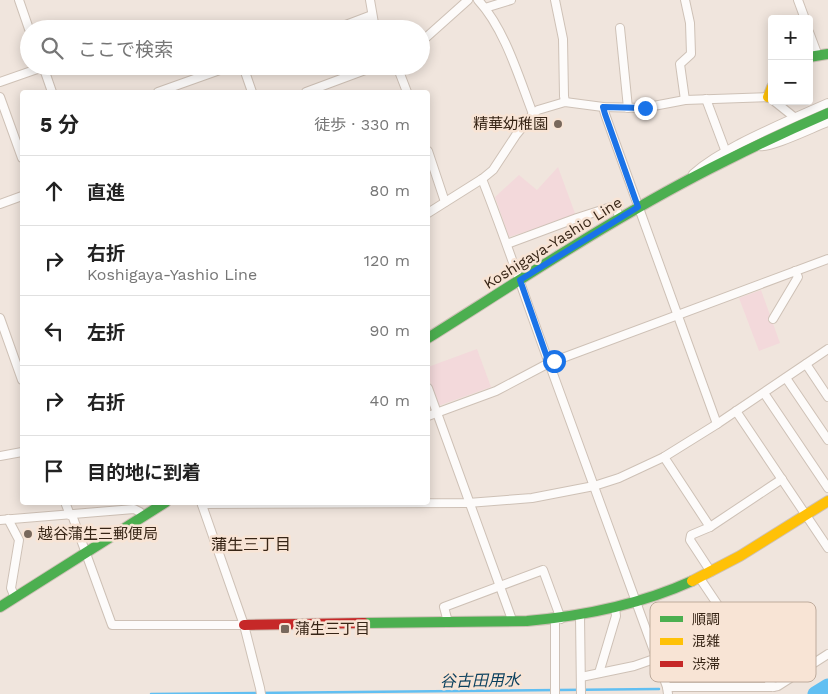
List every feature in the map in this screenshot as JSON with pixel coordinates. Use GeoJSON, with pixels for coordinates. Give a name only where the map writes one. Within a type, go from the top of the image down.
{"type":"FeatureCollection","features":[{"type":"Feature","properties":{"kind":"main road","name":"Koshigaya-Yashio Line"},"geometry":{"type":"LineString","coordinates":[[430,337],[620,218],[727,155],[755,145],[828,113]]}},
{"type":"Feature","properties":{"kind":"main road"},"geometry":{"type":"LineString","coordinates":[[244,625],[558,620],[580,616],[637,603],[700,578],[745,553],[828,501]]}},
{"type":"Feature","properties":{"kind":"main road"},"geometry":{"type":"LineString","coordinates":[[0,607],[161,505]]}},
{"type":"Feature","properties":{"kind":"street"},"geometry":{"type":"LineString","coordinates":[[18,0],[26,20]]}},
{"type":"Feature","properties":{"kind":"street"},"geometry":{"type":"LineString","coordinates":[[370,0],[373,20]]}},
{"type":"Feature","properties":{"kind":"street"},"geometry":{"type":"LineString","coordinates":[[430,34],[468,0]]}},
{"type":"Feature","properties":{"kind":"street"},"geometry":{"type":"LineString","coordinates":[[478,0],[485,8],[511,55],[533,114]]}},
{"type":"Feature","properties":{"kind":"street"},"geometry":{"type":"LineString","coordinates":[[485,8],[511,0]]}},
{"type":"Feature","properties":{"kind":"street"},"geometry":{"type":"LineString","coordinates":[[555,0],[563,39],[565,102]]}},
{"type":"Feature","properties":{"kind":"street"},"geometry":{"type":"LineString","coordinates":[[685,0],[690,23],[691,54],[680,64],[685,100]]}},
{"type":"Feature","properties":{"kind":"street"},"geometry":{"type":"LineString","coordinates":[[798,0],[804,15]]}},
{"type":"Feature","properties":{"kind":"street"},"geometry":{"type":"LineString","coordinates":[[359,20],[372,15]]}},
{"type":"Feature","properties":{"kind":"street"},"geometry":{"type":"LineString","coordinates":[[620,28],[628,108]]}},
{"type":"Feature","properties":{"kind":"street"},"geometry":{"type":"LineString","coordinates":[[813,43],[818,56]]}},
{"type":"Feature","properties":{"kind":"street"},"geometry":{"type":"LineString","coordinates":[[0,82],[20,75]]}},
{"type":"Feature","properties":{"kind":"street"},"geometry":{"type":"LineString","coordinates":[[46,75],[51,90]]}},
{"type":"Feature","properties":{"kind":"street"},"geometry":{"type":"LineString","coordinates":[[164,90],[206,75]]}},
{"type":"Feature","properties":{"kind":"street"},"geometry":{"type":"LineString","coordinates":[[246,75],[251,90]]}},
{"type":"Feature","properties":{"kind":"street"},"geometry":{"type":"LineString","coordinates":[[319,90],[355,75]]}},
{"type":"Feature","properties":{"kind":"street"},"geometry":{"type":"LineString","coordinates":[[400,75],[406,90]]}},
{"type":"Feature","properties":{"kind":"street"},"geometry":{"type":"LineString","coordinates":[[430,212],[493,170],[516,135],[538,110],[565,102],[603,107],[645,108],[685,100],[768,96]]}},
{"type":"Feature","properties":{"kind":"street"},"geometry":{"type":"LineString","coordinates":[[0,97],[20,152]]}},
{"type":"Feature","properties":{"kind":"street"},"geometry":{"type":"LineString","coordinates":[[706,99],[727,155],[755,136],[828,103]]}},
{"type":"Feature","properties":{"kind":"street"},"geometry":{"type":"LineString","coordinates":[[781,105],[794,117]]}},
{"type":"Feature","properties":{"kind":"street"},"geometry":{"type":"LineString","coordinates":[[603,107],[717,424]]}},
{"type":"Feature","properties":{"kind":"street"},"geometry":{"type":"LineString","coordinates":[[755,145],[761,147],[772,145],[828,122]]}},
{"type":"Feature","properties":{"kind":"street"},"geometry":{"type":"LineString","coordinates":[[430,158],[446,202]]}},
{"type":"Feature","properties":{"kind":"street"},"geometry":{"type":"LineString","coordinates":[[482,179],[650,639]]}},
{"type":"Feature","properties":{"kind":"street"},"geometry":{"type":"LineString","coordinates":[[0,204],[20,197]]}},
{"type":"Feature","properties":{"kind":"street"},"geometry":{"type":"LineString","coordinates":[[507,244],[611,207],[616,209],[620,218]]}},
{"type":"Feature","properties":{"kind":"street"},"geometry":{"type":"LineString","coordinates":[[430,415],[496,391],[549,363],[828,259]]}},
{"type":"Feature","properties":{"kind":"street"},"geometry":{"type":"LineString","coordinates":[[773,319],[798,277],[795,271]]}},
{"type":"Feature","properties":{"kind":"street"},"geometry":{"type":"LineString","coordinates":[[0,318],[20,374]]}},
{"type":"Feature","properties":{"kind":"street"},"geometry":{"type":"LineString","coordinates":[[430,504],[468,504],[548,496],[594,486],[619,478],[664,457],[717,424],[828,349]]}},
{"type":"Feature","properties":{"kind":"street"},"geometry":{"type":"LineString","coordinates":[[806,364],[828,397]]}},
{"type":"Feature","properties":{"kind":"street"},"geometry":{"type":"LineString","coordinates":[[786,378],[828,440]]}},
{"type":"Feature","properties":{"kind":"street"},"geometry":{"type":"LineString","coordinates":[[764,393],[828,488]]}},
{"type":"Feature","properties":{"kind":"street"},"geometry":{"type":"LineString","coordinates":[[430,394],[511,621]]}},
{"type":"Feature","properties":{"kind":"street"},"geometry":{"type":"LineString","coordinates":[[736,411],[828,548]]}},
{"type":"Feature","properties":{"kind":"street"},"geometry":{"type":"LineString","coordinates":[[0,456],[20,452]]}},
{"type":"Feature","properties":{"kind":"street"},"geometry":{"type":"LineString","coordinates":[[664,457],[710,527]]}},
{"type":"Feature","properties":{"kind":"street"},"geometry":{"type":"LineString","coordinates":[[711,572],[690,540],[691,535],[710,527],[782,479]]}},
{"type":"Feature","properties":{"kind":"street"},"geometry":{"type":"LineString","coordinates":[[66,505],[86,552],[112,625],[244,625]]}},
{"type":"Feature","properties":{"kind":"street"},"geometry":{"type":"LineString","coordinates":[[202,505],[244,625],[261,694]]}},
{"type":"Feature","properties":{"kind":"street"},"geometry":{"type":"LineString","coordinates":[[4,520],[134,509],[140,512],[143,517]]}},
{"type":"Feature","properties":{"kind":"street"},"geometry":{"type":"LineString","coordinates":[[4,520],[19,540],[11,588],[15,598]]}},
{"type":"Feature","properties":{"kind":"street"},"geometry":{"type":"LineString","coordinates":[[448,622],[444,607],[543,570],[558,620],[555,694]]}},
{"type":"Feature","properties":{"kind":"street"},"geometry":{"type":"LineString","coordinates":[[700,578],[716,602]]}},
{"type":"Feature","properties":{"kind":"street"},"geometry":{"type":"LineString","coordinates":[[599,673],[616,616],[614,608]]}},
{"type":"Feature","properties":{"kind":"street"},"geometry":{"type":"LineString","coordinates":[[580,616],[581,694]]}},
{"type":"Feature","properties":{"kind":"street"},"geometry":{"type":"LineString","coordinates":[[816,662],[828,654]]}},
{"type":"Feature","properties":{"kind":"street"},"geometry":{"type":"LineString","coordinates":[[581,677],[634,666],[650,660]]}},
{"type":"Feature","properties":{"kind":"street"},"geometry":{"type":"LineString","coordinates":[[770,682],[773,687]]}},
{"type":"Feature","properties":{"kind":"street"},"geometry":{"type":"LineString","coordinates":[[667,690],[773,687],[784,682]]}},
{"type":"Feature","properties":{"kind":"shaded area"},"geometry":{"type":"Polygon","coordinates":[[[558,167],[576,216],[509,237],[495,197],[519,175],[537,190],[558,167]]]}},
{"type":"Feature","properties":{"kind":"shaded area"},"geometry":{"type":"Polygon","coordinates":[[[761,290],[780,343],[759,351],[739,298],[761,290]]]}},
{"type":"Feature","properties":{"kind":"shaded area"},"geometry":{"type":"Polygon","coordinates":[[[477,349],[491,387],[438,406],[430,381],[430,366],[477,349]]]}},
{"type":"Feature","properties":{"kind":"waterway"},"geometry":{"type":"LineString","coordinates":[[815,694],[828,686]]}},
{"type":"Feature","properties":{"kind":"waterway","name":"谷古田用水"},"geometry":{"type":"LineString","coordinates":[[151,694],[659,689]]}},
{"type":"Feature","properties":{"kind":"traffic: fast"},"geometry":{"type":"LineString","coordinates":[[813,56],[828,54]]}},
{"type":"Feature","properties":{"kind":"traffic: fast"},"geometry":{"type":"LineString","coordinates":[[430,337],[611,223],[738,155],[828,113]]}},
{"type":"Feature","properties":{"kind":"traffic: fast"},"geometry":{"type":"LineString","coordinates":[[0,607],[161,505]]}},
{"type":"Feature","properties":{"kind":"traffic: fast"},"geometry":{"type":"LineString","coordinates":[[364,623],[527,621],[548,619],[632,603],[692,581]]}},
{"type":"Feature","properties":{"kind":"traffic: slow"},"geometry":{"type":"LineString","coordinates":[[692,581],[740,556],[828,501]]}},
{"type":"Feature","properties":{"kind":"traffic: jam"},"geometry":{"type":"LineString","coordinates":[[244,625],[364,623]]}},
{"type":"Feature","properties":{"kind":"place","name":"精華幼稚園"},"geometry":{"type":"Point","coordinates":[558,124]}},
{"type":"Feature","properties":{"kind":"place","name":"越谷蒲生三郵便局"},"geometry":{"type":"Point","coordinates":[28,534]}},
{"type":"Feature","properties":{"kind":"place","name":"蒲生三丁目"},"geometry":{"type":"Point","coordinates":[285,629]}},
{"type":"Feature","properties":{"kind":"district","name":"蒲生三丁目"},"geometry":{"type":"Point","coordinates":[251,544]}},
{"type":"Feature","properties":{"kind":"route"},"geometry":{"type":"LineString","coordinates":[[554,361],[549,363],[520,280],[638,207],[603,107],[645,108]]}}]}
